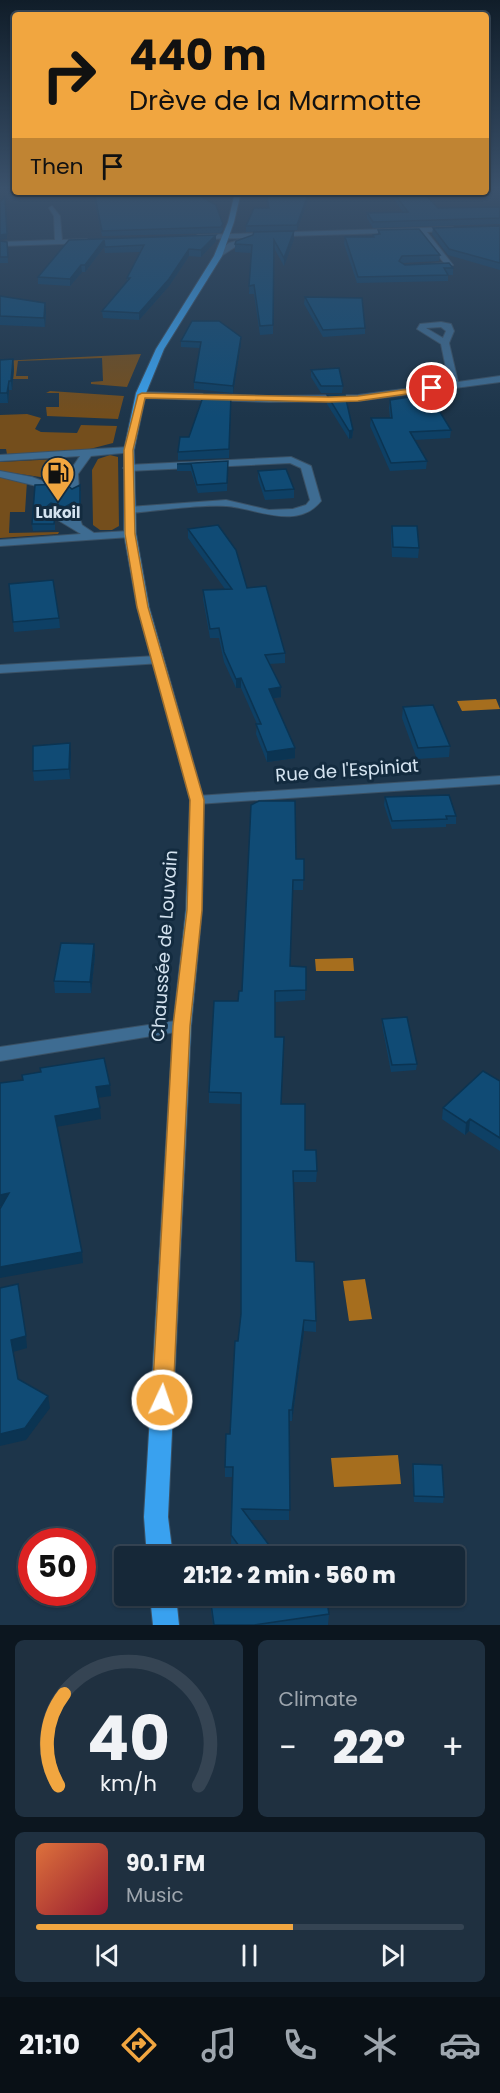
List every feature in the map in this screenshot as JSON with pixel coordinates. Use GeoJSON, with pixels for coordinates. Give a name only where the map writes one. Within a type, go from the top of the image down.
{"type":"FeatureCollection","features":[{"type":"Feature","properties":{"kind":"main road","name":"Chaussée de Louvain"},"geometry":{"type":"LineString","coordinates":[[159,1546],[156,1517],[182,1026],[194,910],[197,800],[143,607],[130,534],[128,468],[129,450],[142,395],[160,349],[212,266]]}},
{"type":"Feature","properties":{"kind":"main road"},"geometry":{"type":"LineString","coordinates":[[164,1606],[166,1625]]}},
{"type":"Feature","properties":{"kind":"street"},"geometry":{"type":"LineString","coordinates":[[427,266],[449,266]]}},
{"type":"Feature","properties":{"kind":"street"},"geometry":{"type":"LineString","coordinates":[[445,343],[454,385]]}},
{"type":"Feature","properties":{"kind":"street"},"geometry":{"type":"LineString","coordinates":[[142,395],[358,398],[500,379]]}},
{"type":"Feature","properties":{"kind":"street"},"geometry":{"type":"LineString","coordinates":[[0,458],[129,450]]}},
{"type":"Feature","properties":{"kind":"street"},"geometry":{"type":"LineString","coordinates":[[0,474],[28,479],[53,489],[73,474],[88,453]]}},
{"type":"Feature","properties":{"kind":"street"},"geometry":{"type":"LineString","coordinates":[[128,468],[291,460],[306,466],[316,501],[310,507],[294,512],[269,513],[226,503],[129,510]]}},
{"type":"Feature","properties":{"kind":"street"},"geometry":{"type":"LineString","coordinates":[[73,474],[74,490]]}},
{"type":"Feature","properties":{"kind":"street"},"geometry":{"type":"LineString","coordinates":[[73,513],[77,527]]}},
{"type":"Feature","properties":{"kind":"street"},"geometry":{"type":"LineString","coordinates":[[53,514],[92,537]]}},
{"type":"Feature","properties":{"kind":"street"},"geometry":{"type":"LineString","coordinates":[[0,543],[130,534]]}},
{"type":"Feature","properties":{"kind":"street"},"geometry":{"type":"LineString","coordinates":[[0,669],[157,660]]}},
{"type":"Feature","properties":{"kind":"street","name":"Rue de l'Espiniat"},"geometry":{"type":"LineString","coordinates":[[197,800],[500,780]]}},
{"type":"Feature","properties":{"kind":"street"},"geometry":{"type":"LineString","coordinates":[[0,1054],[182,1026]]}},
{"type":"Feature","properties":{"kind":"shaded area"},"geometry":{"type":"Polygon","coordinates":[[[141,354],[127,387],[91,384],[91,382],[103,381],[102,358],[18,361],[16,376],[28,376],[28,379],[13,379],[0,361],[141,354]]]}},
{"type":"Feature","properties":{"kind":"shaded area"},"geometry":{"type":"Polygon","coordinates":[[[50,391],[124,396],[118,419],[47,416],[46,407],[59,407],[59,393],[46,393],[50,391]]]}},
{"type":"Feature","properties":{"kind":"shaded area"},"geometry":{"type":"Polygon","coordinates":[[[27,414],[41,418],[35,429],[41,432],[77,433],[81,425],[117,426],[113,443],[82,451],[7,454],[6,449],[0,449],[0,415],[27,414]]]}},
{"type":"Feature","properties":{"kind":"shaded area"},"geometry":{"type":"Polygon","coordinates":[[[110,455],[118,457],[119,526],[112,530],[100,530],[93,525],[92,470],[98,459],[110,455]]]}},
{"type":"Feature","properties":{"kind":"shaded area"},"geometry":{"type":"Polygon","coordinates":[[[64,459],[68,464],[47,478],[0,471],[0,462],[64,459]]]}},
{"type":"Feature","properties":{"kind":"shaded area"},"geometry":{"type":"Polygon","coordinates":[[[0,477],[27,481],[25,512],[10,512],[9,533],[59,532],[58,534],[0,538],[0,477]]]}},
{"type":"Feature","properties":{"kind":"shaded area"},"geometry":{"type":"Polygon","coordinates":[[[496,699],[500,709],[462,711],[457,701],[496,699]]]}},
{"type":"Feature","properties":{"kind":"shaded area"},"geometry":{"type":"Polygon","coordinates":[[[353,958],[354,971],[316,971],[315,959],[353,958]]]}},
{"type":"Feature","properties":{"kind":"shaded area"},"geometry":{"type":"Polygon","coordinates":[[[365,1279],[372,1319],[349,1321],[343,1281],[365,1279]]]}},
{"type":"Feature","properties":{"kind":"shaded area"},"geometry":{"type":"Polygon","coordinates":[[[398,1455],[401,1484],[334,1487],[331,1458],[398,1455]]]}},
{"type":"Feature","properties":{"kind":"building"},"geometry":{"type":"Polygon","coordinates":[[[47,266],[80,266],[70,279],[38,277],[47,266]]]}},
{"type":"Feature","properties":{"kind":"building"},"geometry":{"type":"Polygon","coordinates":[[[133,266],[178,266],[139,313],[102,311],[130,278],[127,278],[133,266]]]}},
{"type":"Feature","properties":{"kind":"building"},"geometry":{"type":"Polygon","coordinates":[[[250,266],[274,266],[273,325],[260,326],[254,285],[249,286],[250,266]]]}},
{"type":"Feature","properties":{"kind":"building"},"geometry":{"type":"Polygon","coordinates":[[[354,266],[451,266],[453,268],[444,268],[448,275],[358,277],[354,266]]]}},
{"type":"Feature","properties":{"kind":"building"},"geometry":{"type":"Polygon","coordinates":[[[0,296],[45,303],[44,318],[0,316],[0,296]]]}},
{"type":"Feature","properties":{"kind":"building"},"geometry":{"type":"Polygon","coordinates":[[[305,297],[362,298],[365,328],[323,330],[305,297]]]}},
{"type":"Feature","properties":{"kind":"building"},"geometry":{"type":"Polygon","coordinates":[[[192,321],[219,321],[241,337],[233,386],[194,382],[201,342],[181,341],[192,321]]]}},
{"type":"Feature","properties":{"kind":"building"},"geometry":{"type":"Polygon","coordinates":[[[13,359],[11,381],[9,381],[7,393],[0,393],[0,360],[13,359]]]}},
{"type":"Feature","properties":{"kind":"building"},"geometry":{"type":"Polygon","coordinates":[[[339,368],[343,386],[321,386],[311,370],[339,368]]]}},
{"type":"Feature","properties":{"kind":"building"},"geometry":{"type":"Polygon","coordinates":[[[204,394],[231,395],[229,449],[178,452],[180,437],[189,437],[204,394]]]}},
{"type":"Feature","properties":{"kind":"building"},"geometry":{"type":"Polygon","coordinates":[[[429,394],[451,430],[410,432],[427,461],[391,463],[371,418],[392,418],[390,400],[429,394]]]}},
{"type":"Feature","properties":{"kind":"building"},"geometry":{"type":"Polygon","coordinates":[[[327,395],[345,395],[353,430],[349,431],[327,395]]]}},
{"type":"Feature","properties":{"kind":"building"},"geometry":{"type":"Polygon","coordinates":[[[228,461],[227,483],[197,485],[191,464],[177,464],[228,461]]]}},
{"type":"Feature","properties":{"kind":"building"},"geometry":{"type":"Polygon","coordinates":[[[286,469],[294,489],[265,491],[258,471],[286,469]]]}},
{"type":"Feature","properties":{"kind":"building"},"geometry":{"type":"Polygon","coordinates":[[[66,484],[72,489],[80,485],[80,507],[74,502],[65,507],[51,503],[45,508],[55,515],[54,524],[32,524],[35,485],[66,484]]]}},
{"type":"Feature","properties":{"kind":"building"},"geometry":{"type":"Polygon","coordinates":[[[218,525],[236,550],[247,588],[266,586],[285,653],[265,655],[281,687],[269,689],[295,748],[267,752],[256,724],[261,724],[241,678],[236,679],[224,652],[219,628],[210,629],[203,590],[232,589],[188,529],[218,525]]]}},
{"type":"Feature","properties":{"kind":"building"},"geometry":{"type":"Polygon","coordinates":[[[392,526],[417,526],[419,548],[393,547],[392,526]]]}},
{"type":"Feature","properties":{"kind":"building"},"geometry":{"type":"Polygon","coordinates":[[[53,580],[59,618],[13,622],[9,584],[53,580]]]}},
{"type":"Feature","properties":{"kind":"building"},"geometry":{"type":"Polygon","coordinates":[[[433,705],[450,746],[418,748],[403,707],[433,705]]]}},
{"type":"Feature","properties":{"kind":"building"},"geometry":{"type":"Polygon","coordinates":[[[70,743],[69,769],[33,771],[33,746],[70,743]]]}},
{"type":"Feature","properties":{"kind":"building"},"geometry":{"type":"Polygon","coordinates":[[[449,795],[456,816],[446,816],[447,819],[392,821],[385,797],[449,795]]]}},
{"type":"Feature","properties":{"kind":"building"},"geometry":{"type":"Polygon","coordinates":[[[259,801],[295,801],[296,859],[304,859],[304,880],[293,880],[290,966],[306,967],[306,990],[275,991],[275,1037],[284,1037],[281,1104],[305,1104],[305,1150],[316,1150],[317,1171],[293,1171],[296,1261],[314,1262],[316,1321],[304,1320],[292,1410],[289,1410],[290,1510],[242,1509],[270,1546],[239,1546],[231,1535],[233,1467],[225,1467],[226,1434],[230,1434],[235,1341],[238,1341],[241,1314],[241,1093],[209,1092],[214,1001],[238,1001],[239,991],[242,991],[251,805],[259,801]]]}},
{"type":"Feature","properties":{"kind":"building"},"geometry":{"type":"Polygon","coordinates":[[[61,943],[94,944],[90,982],[54,981],[61,943]]]}},
{"type":"Feature","properties":{"kind":"building"},"geometry":{"type":"Polygon","coordinates":[[[407,1017],[417,1064],[392,1065],[382,1019],[407,1017]]]}},
{"type":"Feature","properties":{"kind":"building"},"geometry":{"type":"Polygon","coordinates":[[[104,1058],[110,1085],[96,1087],[100,1108],[55,1116],[82,1252],[0,1267],[0,1209],[9,1193],[0,1195],[0,1083],[23,1080],[22,1075],[41,1072],[40,1068],[104,1058]]]}},
{"type":"Feature","properties":{"kind":"building"},"geometry":{"type":"Polygon","coordinates":[[[483,1071],[500,1081],[500,1138],[470,1119],[466,1123],[443,1108],[483,1071]]]}},
{"type":"Feature","properties":{"kind":"building"},"geometry":{"type":"Polygon","coordinates":[[[18,1284],[26,1336],[11,1340],[18,1379],[48,1396],[25,1428],[0,1434],[0,1288],[18,1284]]]}},
{"type":"Feature","properties":{"kind":"building"},"geometry":{"type":"Polygon","coordinates":[[[413,1464],[442,1465],[444,1497],[414,1496],[413,1464]]]}},
{"type":"Feature","properties":{"kind":"building"},"geometry":{"type":"Polygon","coordinates":[[[211,1606],[328,1606],[329,1614],[254,1625],[214,1625],[211,1606]]]}},
{"type":"Feature","properties":{"kind":"place","name":"Lukoil"},"geometry":{"type":"Point","coordinates":[58,502]}},
{"type":"Feature","properties":{"kind":"route"},"geometry":{"type":"LineString","coordinates":[[162,1400],[182,1026],[194,910],[197,800],[143,607],[130,534],[129,450],[142,395],[329,399],[389,395],[432,388]]}}]}
